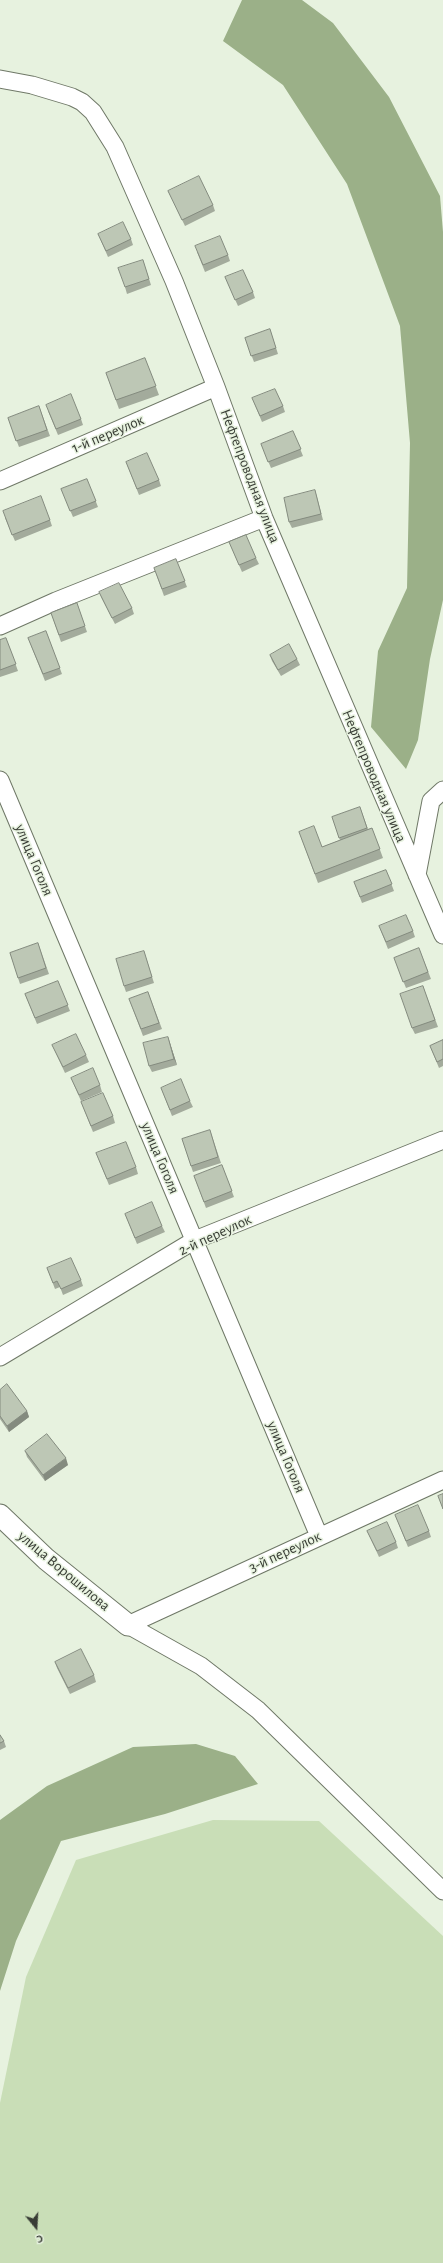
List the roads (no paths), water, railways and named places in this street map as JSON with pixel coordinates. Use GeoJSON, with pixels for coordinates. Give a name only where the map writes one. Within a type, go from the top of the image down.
{"type":"FeatureCollection","features":[{"type":"Feature","properties":{"kind":"street","name":"Нефтепроводная улица"},"geometry":{"type":"LineString","coordinates":[[0,79],[32,85],[72,97],[82,102],[98,119],[115,147],[174,280],[216,387],[264,518],[443,935]]}},
{"type":"Feature","properties":{"kind":"street","name":"1-й переулок"},"geometry":{"type":"LineString","coordinates":[[0,481],[216,387]]}},
{"type":"Feature","properties":{"kind":"street"},"geometry":{"type":"LineString","coordinates":[[0,626],[56,601],[264,518]]}},
{"type":"Feature","properties":{"kind":"street","name":"улица Гоголя"},"geometry":{"type":"LineString","coordinates":[[0,780],[319,1536]]}},
{"type":"Feature","properties":{"kind":"street"},"geometry":{"type":"LineString","coordinates":[[417,875],[431,801],[443,790]]}},
{"type":"Feature","properties":{"kind":"street","name":"2-й переулок"},"geometry":{"type":"LineString","coordinates":[[0,1357],[195,1240],[443,1140]]}},
{"type":"Feature","properties":{"kind":"street","name":"3-й переулок"},"geometry":{"type":"LineString","coordinates":[[128,1625],[443,1480]]}},
{"type":"Feature","properties":{"kind":"street","name":"улица Ворошилова"},"geometry":{"type":"LineString","coordinates":[[0,1515],[46,1559],[128,1625]]}},
{"type":"Feature","properties":{"kind":"street"},"geometry":{"type":"LineString","coordinates":[[128,1625],[201,1666],[258,1710],[443,1891]]}}]}
